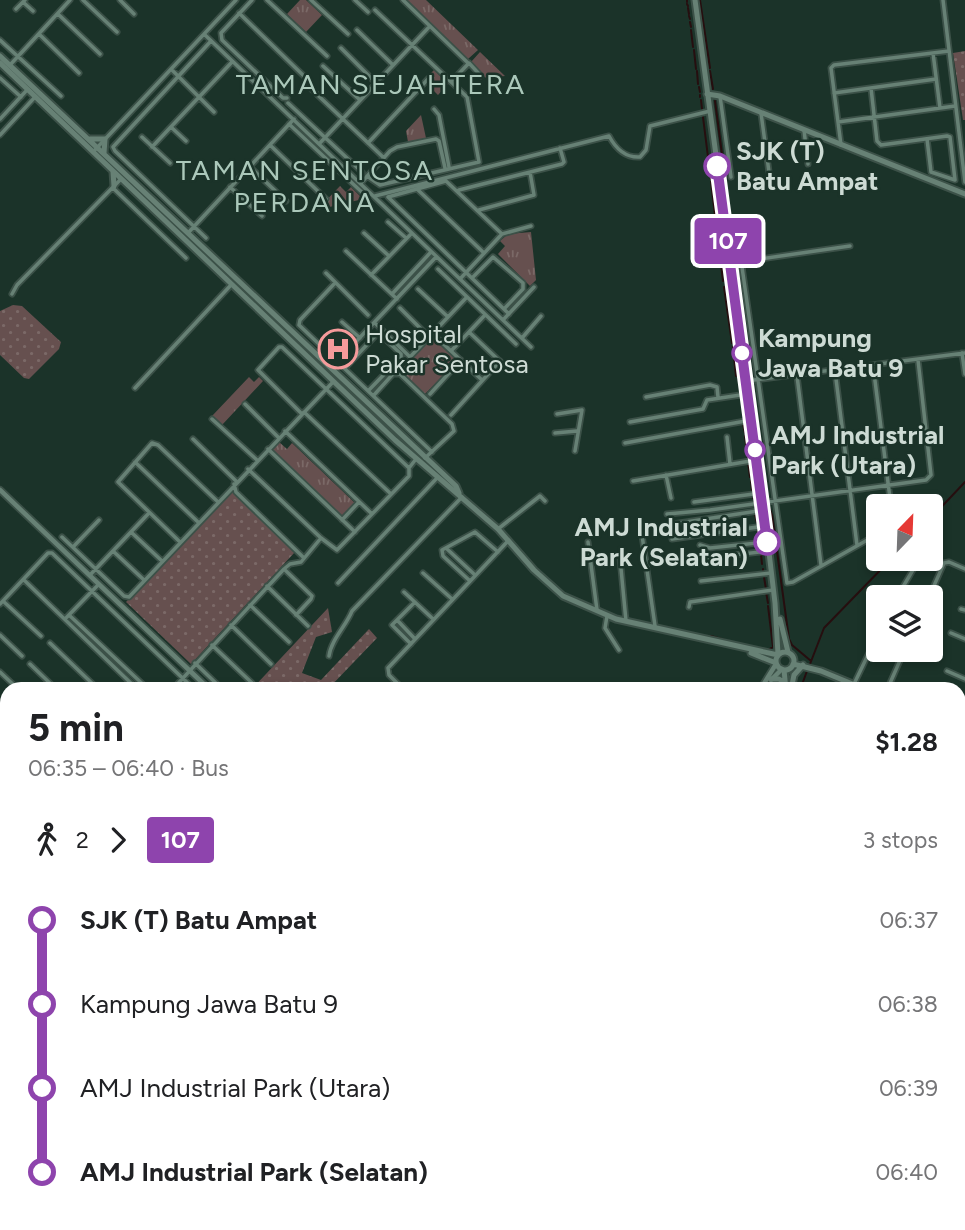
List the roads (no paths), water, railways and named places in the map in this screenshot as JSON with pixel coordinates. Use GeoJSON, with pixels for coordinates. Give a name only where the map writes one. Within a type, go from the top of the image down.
{"type":"FeatureCollection","features":[{"type":"Feature","properties":{"kind":"main road"},"geometry":{"type":"LineString","coordinates":[[695,0],[700,15],[707,94],[764,510],[774,590],[778,654],[787,682]]}},
{"type":"Feature","properties":{"kind":"main road"},"geometry":{"type":"LineString","coordinates":[[0,56],[87,138],[118,182],[138,190],[379,426],[498,529],[555,590],[571,601],[607,616],[735,647],[790,654],[821,671]]}},
{"type":"Feature","properties":{"kind":"main road"},"geometry":{"type":"LineString","coordinates":[[0,62],[95,150],[104,154]]}},
{"type":"Feature","properties":{"kind":"main road"},"geometry":{"type":"LineString","coordinates":[[707,94],[720,96],[965,194]]}},
{"type":"Feature","properties":{"kind":"main road"},"geometry":{"type":"LineString","coordinates":[[87,138],[105,139],[104,154],[118,182],[146,193],[185,235],[332,367],[456,486],[461,496]]}},
{"type":"Feature","properties":{"kind":"main road"},"geometry":{"type":"LineString","coordinates":[[112,170],[118,182]]}},
{"type":"Feature","properties":{"kind":"main road"},"geometry":{"type":"LineString","coordinates":[[334,382],[351,392],[341,376]]}},
{"type":"Feature","properties":{"kind":"main road"},"geometry":{"type":"LineString","coordinates":[[379,426],[368,408],[387,420]]}},
{"type":"Feature","properties":{"kind":"main road"},"geometry":{"type":"LineString","coordinates":[[775,603],[790,654],[783,666]]}},
{"type":"Feature","properties":{"kind":"main road"},"geometry":{"type":"LineString","coordinates":[[735,647],[783,666],[803,666],[849,682]]}},
{"type":"Feature","properties":{"kind":"main road"},"geometry":{"type":"LineString","coordinates":[[791,682],[803,666]]}},
{"type":"Feature","properties":{"kind":"main road"},"geometry":{"type":"LineString","coordinates":[[772,679],[781,682]]}},
{"type":"Feature","properties":{"kind":"street"},"geometry":{"type":"LineString","coordinates":[[10,65],[70,0]]}},
{"type":"Feature","properties":{"kind":"street"},"geometry":{"type":"LineString","coordinates":[[83,0],[117,32]]}},
{"type":"Feature","properties":{"kind":"street"},"geometry":{"type":"LineString","coordinates":[[120,0],[134,14]]}},
{"type":"Feature","properties":{"kind":"street"},"geometry":{"type":"LineString","coordinates":[[95,150],[236,0]]}},
{"type":"Feature","properties":{"kind":"street"},"geometry":{"type":"LineString","coordinates":[[252,0],[221,33],[222,40],[362,172]]}},
{"type":"Feature","properties":{"kind":"street"},"geometry":{"type":"LineString","coordinates":[[267,0],[327,57]]}},
{"type":"Feature","properties":{"kind":"street"},"geometry":{"type":"LineString","coordinates":[[311,0],[348,34]]}},
{"type":"Feature","properties":{"kind":"street"},"geometry":{"type":"LineString","coordinates":[[355,0],[369,12]]}},
{"type":"Feature","properties":{"kind":"street"},"geometry":{"type":"LineString","coordinates":[[403,0],[481,76]]}},
{"type":"Feature","properties":{"kind":"street"},"geometry":{"type":"LineString","coordinates":[[943,0],[962,134],[965,182]]}},
{"type":"Feature","properties":{"kind":"street"},"geometry":{"type":"LineString","coordinates":[[16,9],[24,1],[33,11]]}},
{"type":"Feature","properties":{"kind":"street"},"geometry":{"type":"LineString","coordinates":[[367,176],[380,185],[479,162],[467,97],[375,10]]}},
{"type":"Feature","properties":{"kind":"street"},"geometry":{"type":"LineString","coordinates":[[239,13],[306,78]]}},
{"type":"Feature","properties":{"kind":"street"},"geometry":{"type":"LineString","coordinates":[[58,14],[100,54]]}},
{"type":"Feature","properties":{"kind":"street"},"geometry":{"type":"LineString","coordinates":[[319,144],[430,26]]}},
{"type":"Feature","properties":{"kind":"street"},"geometry":{"type":"LineString","coordinates":[[357,30],[393,65]]}},
{"type":"Feature","properties":{"kind":"street"},"geometry":{"type":"LineString","coordinates":[[39,34],[79,73]]}},
{"type":"Feature","properties":{"kind":"street"},"geometry":{"type":"LineString","coordinates":[[204,34],[531,347]]}},
{"type":"Feature","properties":{"kind":"street"},"geometry":{"type":"LineString","coordinates":[[0,40],[61,96]]}},
{"type":"Feature","properties":{"kind":"street"},"geometry":{"type":"LineString","coordinates":[[206,238],[114,151],[113,147],[118,138],[211,41]]}},
{"type":"Feature","properties":{"kind":"street"},"geometry":{"type":"LineString","coordinates":[[341,48],[376,83]]}},
{"type":"Feature","properties":{"kind":"street"},"geometry":{"type":"LineString","coordinates":[[841,145],[831,68],[834,65],[949,51]]}},
{"type":"Feature","properties":{"kind":"street"},"geometry":{"type":"LineString","coordinates":[[933,53],[940,108]]}},
{"type":"Feature","properties":{"kind":"street"},"geometry":{"type":"LineString","coordinates":[[152,147],[233,62]]}},
{"type":"Feature","properties":{"kind":"street"},"geometry":{"type":"LineString","coordinates":[[451,82],[468,63]]}},
{"type":"Feature","properties":{"kind":"street"},"geometry":{"type":"LineString","coordinates":[[323,66],[360,100]]}},
{"type":"Feature","properties":{"kind":"street"},"geometry":{"type":"LineString","coordinates":[[170,69],[214,112]]}},
{"type":"Feature","properties":{"kind":"street"},"geometry":{"type":"LineString","coordinates":[[0,78],[21,97]]}},
{"type":"Feature","properties":{"kind":"street"},"geometry":{"type":"LineString","coordinates":[[368,143],[429,79]]}},
{"type":"Feature","properties":{"kind":"street"},"geometry":{"type":"LineString","coordinates":[[834,93],[936,79]]}},
{"type":"Feature","properties":{"kind":"street"},"geometry":{"type":"LineString","coordinates":[[306,84],[384,158]]}},
{"type":"Feature","properties":{"kind":"street"},"geometry":{"type":"LineString","coordinates":[[871,88],[877,141],[881,145],[927,139],[950,137],[956,178],[952,181],[931,172],[927,139]]}},
{"type":"Feature","properties":{"kind":"street"},"geometry":{"type":"LineString","coordinates":[[0,118],[28,90]]}},
{"type":"Feature","properties":{"kind":"street"},"geometry":{"type":"LineString","coordinates":[[720,96],[731,177]]}},
{"type":"Feature","properties":{"kind":"street"},"geometry":{"type":"LineString","coordinates":[[0,135],[36,97]]}},
{"type":"Feature","properties":{"kind":"street"},"geometry":{"type":"LineString","coordinates":[[838,122],[956,106]]}},
{"type":"Feature","properties":{"kind":"street"},"geometry":{"type":"LineString","coordinates":[[434,109],[439,115],[447,168]]}},
{"type":"Feature","properties":{"kind":"street"},"geometry":{"type":"LineString","coordinates":[[375,196],[609,136],[621,152],[631,157],[640,157],[646,150],[650,126],[710,111]]}},
{"type":"Feature","properties":{"kind":"street"},"geometry":{"type":"LineString","coordinates":[[761,113],[769,172]]}},
{"type":"Feature","properties":{"kind":"street"},"geometry":{"type":"LineString","coordinates":[[173,246],[294,119]]}},
{"type":"Feature","properties":{"kind":"street"},"geometry":{"type":"LineString","coordinates":[[289,124],[366,197]]}},
{"type":"Feature","properties":{"kind":"street"},"geometry":{"type":"LineString","coordinates":[[171,127],[186,141]]}},
{"type":"Feature","properties":{"kind":"street"},"geometry":{"type":"LineString","coordinates":[[804,130],[808,164]]}},
{"type":"Feature","properties":{"kind":"street"},"geometry":{"type":"LineString","coordinates":[[111,132],[118,138]]}},
{"type":"Feature","properties":{"kind":"street"},"geometry":{"type":"LineString","coordinates":[[142,137],[170,163]]}},
{"type":"Feature","properties":{"kind":"street"},"geometry":{"type":"LineString","coordinates":[[361,183],[397,148],[436,139],[451,175]]}},
{"type":"Feature","properties":{"kind":"street"},"geometry":{"type":"LineString","coordinates":[[270,145],[327,199]]}},
{"type":"Feature","properties":{"kind":"street"},"geometry":{"type":"LineString","coordinates":[[458,190],[562,164],[564,162],[560,148]]}},
{"type":"Feature","properties":{"kind":"street"},"geometry":{"type":"LineString","coordinates":[[249,166],[286,201]]}},
{"type":"Feature","properties":{"kind":"street"},"geometry":{"type":"LineString","coordinates":[[479,210],[534,195],[530,172]]}},
{"type":"Feature","properties":{"kind":"street"},"geometry":{"type":"LineString","coordinates":[[138,190],[146,181]]}},
{"type":"Feature","properties":{"kind":"street"},"geometry":{"type":"LineString","coordinates":[[502,234],[458,190],[444,181],[389,196],[388,199],[509,314]]}},
{"type":"Feature","properties":{"kind":"street"},"geometry":{"type":"LineString","coordinates":[[10,292],[118,182],[186,258]]}},
{"type":"Feature","properties":{"kind":"street"},"geometry":{"type":"LineString","coordinates":[[146,193],[152,186]]}},
{"type":"Feature","properties":{"kind":"street"},"geometry":{"type":"LineString","coordinates":[[230,187],[262,216]]}},
{"type":"Feature","properties":{"kind":"street"},"geometry":{"type":"LineString","coordinates":[[416,188],[484,253]]}},
{"type":"Feature","properties":{"kind":"street"},"geometry":{"type":"LineString","coordinates":[[388,222],[406,239]]}},
{"type":"Feature","properties":{"kind":"street"},"geometry":{"type":"LineString","coordinates":[[460,279],[502,234],[530,226]]}},
{"type":"Feature","properties":{"kind":"street"},"geometry":{"type":"LineString","coordinates":[[364,233],[389,256]]}},
{"type":"Feature","properties":{"kind":"street"},"geometry":{"type":"LineString","coordinates":[[371,275],[411,233]]}},
{"type":"Feature","properties":{"kind":"street"},"geometry":{"type":"LineString","coordinates":[[850,246],[743,262],[787,583],[866,540]]}},
{"type":"Feature","properties":{"kind":"street"},"geometry":{"type":"LineString","coordinates":[[345,251],[397,299]]}},
{"type":"Feature","properties":{"kind":"street"},"geometry":{"type":"LineString","coordinates":[[392,295],[430,252]]}},
{"type":"Feature","properties":{"kind":"street"},"geometry":{"type":"LineString","coordinates":[[332,367],[436,257]]}},
{"type":"Feature","properties":{"kind":"street"},"geometry":{"type":"LineString","coordinates":[[472,278],[494,257],[514,274],[524,286],[504,309]]}},
{"type":"Feature","properties":{"kind":"street"},"geometry":{"type":"LineString","coordinates":[[438,269],[516,344]]}},
{"type":"Feature","properties":{"kind":"street"},"geometry":{"type":"LineString","coordinates":[[326,273],[368,315]]}},
{"type":"Feature","properties":{"kind":"street"},"geometry":{"type":"LineString","coordinates":[[135,388],[233,283]]}},
{"type":"Feature","properties":{"kind":"street"},"geometry":{"type":"LineString","coordinates":[[335,283],[300,320],[299,325],[432,452]]}},
{"type":"Feature","properties":{"kind":"street"},"geometry":{"type":"LineString","coordinates":[[503,320],[534,287]]}},
{"type":"Feature","properties":{"kind":"street"},"geometry":{"type":"LineString","coordinates":[[418,289],[448,317]]}},
{"type":"Feature","properties":{"kind":"street"},"geometry":{"type":"LineString","coordinates":[[375,323],[411,357],[467,297]]}},
{"type":"Feature","properties":{"kind":"street"},"geometry":{"type":"LineString","coordinates":[[400,308],[429,337]]}},
{"type":"Feature","properties":{"kind":"street"},"geometry":{"type":"LineString","coordinates":[[451,351],[485,315]]}},
{"type":"Feature","properties":{"kind":"street"},"geometry":{"type":"LineString","coordinates":[[522,338],[541,316]]}},
{"type":"Feature","properties":{"kind":"street"},"geometry":{"type":"LineString","coordinates":[[342,322],[360,338]]}},
{"type":"Feature","properties":{"kind":"street"},"geometry":{"type":"LineString","coordinates":[[469,332],[507,368]]}},
{"type":"Feature","properties":{"kind":"street"},"geometry":{"type":"LineString","coordinates":[[345,368],[377,334],[390,343],[401,357],[369,390]]}},
{"type":"Feature","properties":{"kind":"street"},"geometry":{"type":"LineString","coordinates":[[436,337],[482,380]]}},
{"type":"Feature","properties":{"kind":"street"},"geometry":{"type":"LineString","coordinates":[[248,469],[337,550],[409,476],[411,471],[282,347],[258,370],[391,494]]}},
{"type":"Feature","properties":{"kind":"street"},"geometry":{"type":"LineString","coordinates":[[746,381],[964,353],[965,374]]}},
{"type":"Feature","properties":{"kind":"street"},"geometry":{"type":"LineString","coordinates":[[430,394],[461,360]]}},
{"type":"Feature","properties":{"kind":"street"},"geometry":{"type":"LineString","coordinates":[[667,514],[926,480],[931,475],[918,360]]}},
{"type":"Feature","properties":{"kind":"street"},"geometry":{"type":"LineString","coordinates":[[450,415],[500,361]]}},
{"type":"Feature","properties":{"kind":"street"},"geometry":{"type":"LineString","coordinates":[[873,365],[889,494]]}},
{"type":"Feature","properties":{"kind":"street"},"geometry":{"type":"LineString","coordinates":[[835,371],[857,545]]}},
{"type":"Feature","properties":{"kind":"street"},"geometry":{"type":"LineString","coordinates":[[374,395],[397,373],[454,428],[425,458]]}},
{"type":"Feature","properties":{"kind":"street"},"geometry":{"type":"LineString","coordinates":[[797,376],[821,566]]}},
{"type":"Feature","properties":{"kind":"street"},"geometry":{"type":"LineString","coordinates":[[62,537],[126,597],[334,382]]}},
{"type":"Feature","properties":{"kind":"street"},"geometry":{"type":"LineString","coordinates":[[646,397],[710,385],[717,387],[718,397]]}},
{"type":"Feature","properties":{"kind":"street"},"geometry":{"type":"LineString","coordinates":[[630,422],[703,409],[707,400],[747,394]]}},
{"type":"Feature","properties":{"kind":"street"},"geometry":{"type":"LineString","coordinates":[[245,404],[279,438]]}},
{"type":"Feature","properties":{"kind":"street"},"geometry":{"type":"LineString","coordinates":[[557,414],[582,410],[575,451]]}},
{"type":"Feature","properties":{"kind":"street"},"geometry":{"type":"LineString","coordinates":[[212,419],[257,460]]}},
{"type":"Feature","properties":{"kind":"street"},"geometry":{"type":"LineString","coordinates":[[625,443],[751,420]]}},
{"type":"Feature","properties":{"kind":"street"},"geometry":{"type":"LineString","coordinates":[[555,433],[578,430]]}},
{"type":"Feature","properties":{"kind":"street"},"geometry":{"type":"LineString","coordinates":[[285,431],[372,514]]}},
{"type":"Feature","properties":{"kind":"street"},"geometry":{"type":"LineString","coordinates":[[727,437],[730,464]]}},
{"type":"Feature","properties":{"kind":"street"},"geometry":{"type":"LineString","coordinates":[[193,439],[235,483],[236,492],[304,558]]}},
{"type":"Feature","properties":{"kind":"street"},"geometry":{"type":"LineString","coordinates":[[180,542],[118,484],[118,480],[155,443],[218,501]]}},
{"type":"Feature","properties":{"kind":"street"},"geometry":{"type":"LineString","coordinates":[[267,449],[355,532]]}},
{"type":"Feature","properties":{"kind":"street"},"geometry":{"type":"LineString","coordinates":[[409,468],[416,459]]}},
{"type":"Feature","properties":{"kind":"street"},"geometry":{"type":"LineString","coordinates":[[633,481],[756,460]]}},
{"type":"Feature","properties":{"kind":"street"},"geometry":{"type":"LineString","coordinates":[[135,462],[198,522]]}},
{"type":"Feature","properties":{"kind":"street"},"geometry":{"type":"LineString","coordinates":[[666,475],[671,498]]}},
{"type":"Feature","properties":{"kind":"street"},"geometry":{"type":"LineString","coordinates":[[338,583],[437,478]]}},
{"type":"Feature","properties":{"kind":"street"},"geometry":{"type":"LineString","coordinates":[[0,490],[202,682]]}},
{"type":"Feature","properties":{"kind":"street"},"geometry":{"type":"LineString","coordinates":[[694,502],[761,493]]}},
{"type":"Feature","properties":{"kind":"street"},"geometry":{"type":"LineString","coordinates":[[329,656],[332,645],[346,626],[352,611],[461,496]]}},
{"type":"Feature","properties":{"kind":"street"},"geometry":{"type":"LineString","coordinates":[[498,529],[540,496],[545,501]]}},
{"type":"Feature","properties":{"kind":"street"},"geometry":{"type":"LineString","coordinates":[[342,520],[359,502]]}},
{"type":"Feature","properties":{"kind":"street"},"geometry":{"type":"LineString","coordinates":[[670,526],[700,518],[764,510]]}},
{"type":"Feature","properties":{"kind":"street"},"geometry":{"type":"LineString","coordinates":[[89,575],[149,513]]}},
{"type":"Feature","properties":{"kind":"street"},"geometry":{"type":"LineString","coordinates":[[73,547],[99,520]]}},
{"type":"Feature","properties":{"kind":"street"},"geometry":{"type":"LineString","coordinates":[[640,521],[655,628]]}},
{"type":"Feature","properties":{"kind":"street"},"geometry":{"type":"LineString","coordinates":[[672,538],[765,526]]}},
{"type":"Feature","properties":{"kind":"street"},"geometry":{"type":"LineString","coordinates":[[131,532],[162,561]]}},
{"type":"Feature","properties":{"kind":"street"},"geometry":{"type":"LineString","coordinates":[[470,581],[443,556],[442,550],[475,532],[498,552]]}},
{"type":"Feature","properties":{"kind":"street"},"geometry":{"type":"LineString","coordinates":[[179,682],[267,586],[290,564],[298,564],[321,538]]}},
{"type":"Feature","properties":{"kind":"street"},"geometry":{"type":"LineString","coordinates":[[395,682],[388,675],[388,668],[509,540]]}},
{"type":"Feature","properties":{"kind":"street"},"geometry":{"type":"LineString","coordinates":[[588,542],[597,612]]}},
{"type":"Feature","properties":{"kind":"street"},"geometry":{"type":"LineString","coordinates":[[700,545],[710,548],[767,542]]}},
{"type":"Feature","properties":{"kind":"street"},"geometry":{"type":"LineString","coordinates":[[446,548],[476,575]]}},
{"type":"Feature","properties":{"kind":"street"},"geometry":{"type":"LineString","coordinates":[[113,551],[144,580]]}},
{"type":"Feature","properties":{"kind":"street"},"geometry":{"type":"LineString","coordinates":[[681,561],[768,551]]}},
{"type":"Feature","properties":{"kind":"street"},"geometry":{"type":"LineString","coordinates":[[41,636],[2,603],[50,552],[187,682]]}},
{"type":"Feature","properties":{"kind":"street"},"geometry":{"type":"LineString","coordinates":[[620,558],[626,621]]}},
{"type":"Feature","properties":{"kind":"street"},"geometry":{"type":"LineString","coordinates":[[934,585],[944,563],[949,562],[965,569]]}},
{"type":"Feature","properties":{"kind":"street"},"geometry":{"type":"LineString","coordinates":[[284,569],[312,596],[296,615]]}},
{"type":"Feature","properties":{"kind":"street"},"geometry":{"type":"LineString","coordinates":[[423,573],[453,600]]}},
{"type":"Feature","properties":{"kind":"street"},"geometry":{"type":"LineString","coordinates":[[701,581],[771,573]]}},
{"type":"Feature","properties":{"kind":"street"},"geometry":{"type":"LineString","coordinates":[[23,580],[130,682]]}},
{"type":"Feature","properties":{"kind":"street"},"geometry":{"type":"LineString","coordinates":[[65,619],[99,584]]}},
{"type":"Feature","properties":{"kind":"street"},"geometry":{"type":"LineString","coordinates":[[267,586],[308,626]]}},
{"type":"Feature","properties":{"kind":"street"},"geometry":{"type":"LineString","coordinates":[[689,607],[690,602],[774,590]]}},
{"type":"Feature","properties":{"kind":"street"},"geometry":{"type":"LineString","coordinates":[[404,592],[433,620]]}},
{"type":"Feature","properties":{"kind":"street"},"geometry":{"type":"LineString","coordinates":[[411,643],[392,625],[415,602]]}},
{"type":"Feature","properties":{"kind":"street"},"geometry":{"type":"LineString","coordinates":[[250,605],[289,642]]}},
{"type":"Feature","properties":{"kind":"street"},"geometry":{"type":"LineString","coordinates":[[69,615],[140,682]]}},
{"type":"Feature","properties":{"kind":"street"},"geometry":{"type":"LineString","coordinates":[[607,616],[605,628],[619,650]]}},
{"type":"Feature","properties":{"kind":"street"},"geometry":{"type":"LineString","coordinates":[[397,620],[415,639]]}},
{"type":"Feature","properties":{"kind":"street"},"geometry":{"type":"LineString","coordinates":[[231,625],[271,664]]}},
{"type":"Feature","properties":{"kind":"street"},"geometry":{"type":"LineString","coordinates":[[951,633],[965,639]]}},
{"type":"Feature","properties":{"kind":"street"},"geometry":{"type":"LineString","coordinates":[[0,635],[22,656]]}},
{"type":"Feature","properties":{"kind":"street"},"geometry":{"type":"LineString","coordinates":[[50,643],[91,682]]}},
{"type":"Feature","properties":{"kind":"street"},"geometry":{"type":"LineString","coordinates":[[212,645],[251,682]]}},
{"type":"Feature","properties":{"kind":"street"},"geometry":{"type":"LineString","coordinates":[[855,682],[866,659]]}},
{"type":"Feature","properties":{"kind":"street"},"geometry":{"type":"LineString","coordinates":[[891,682],[899,662]]}},
{"type":"Feature","properties":{"kind":"street"},"geometry":{"type":"LineString","coordinates":[[195,663],[215,682]]}},
{"type":"Feature","properties":{"kind":"street"},"geometry":{"type":"LineString","coordinates":[[30,664],[49,682]]}},
{"type":"Feature","properties":{"kind":"street"},"geometry":{"type":"LineString","coordinates":[[769,682],[783,666]]}},
{"type":"Feature","properties":{"kind":"street"},"geometry":{"type":"LineString","coordinates":[[768,682],[783,666]]}},
{"type":"Feature","properties":{"kind":"street"},"geometry":{"type":"LineString","coordinates":[[947,671],[965,679]]}},
{"type":"Feature","properties":{"kind":"waterway"},"geometry":{"type":"LineString","coordinates":[[700,0],[710,68]]}},
{"type":"Feature","properties":{"kind":"waterway"},"geometry":{"type":"LineString","coordinates":[[688,8],[689,14]]}},
{"type":"Feature","properties":{"kind":"waterway"},"geometry":{"type":"LineString","coordinates":[[690,22],[691,27]]}},
{"type":"Feature","properties":{"kind":"waterway"},"geometry":{"type":"LineString","coordinates":[[691,30],[693,47]]}},
{"type":"Feature","properties":{"kind":"waterway"},"geometry":{"type":"LineString","coordinates":[[694,50],[696,69]]}},
{"type":"Feature","properties":{"kind":"waterway"},"geometry":{"type":"LineString","coordinates":[[697,71],[698,84]]}},
{"type":"Feature","properties":{"kind":"waterway"},"geometry":{"type":"LineString","coordinates":[[710,71],[713,89]]}},
{"type":"Feature","properties":{"kind":"waterway"},"geometry":{"type":"LineString","coordinates":[[699,87],[700,92]]}},
{"type":"Feature","properties":{"kind":"waterway"},"geometry":{"type":"LineString","coordinates":[[701,100],[702,109]]}},
{"type":"Feature","properties":{"kind":"waterway"},"geometry":{"type":"LineString","coordinates":[[715,101],[725,177]]}},
{"type":"Feature","properties":{"kind":"waterway"},"geometry":{"type":"LineString","coordinates":[[703,117],[709,165]]}},
{"type":"Feature","properties":{"kind":"waterway"},"geometry":{"type":"LineString","coordinates":[[709,168],[711,179]]}},
{"type":"Feature","properties":{"kind":"waterway"},"geometry":{"type":"LineString","coordinates":[[711,182],[723,281]]}},
{"type":"Feature","properties":{"kind":"waterway"},"geometry":{"type":"LineString","coordinates":[[736,260],[751,376]]}},
{"type":"Feature","properties":{"kind":"waterway"},"geometry":{"type":"LineString","coordinates":[[724,287],[732,343]]}},
{"type":"Feature","properties":{"kind":"waterway"},"geometry":{"type":"LineString","coordinates":[[733,347],[736,376]]}},
{"type":"Feature","properties":{"kind":"waterway"},"geometry":{"type":"LineString","coordinates":[[753,387],[766,488]]}},
{"type":"Feature","properties":{"kind":"waterway"},"geometry":{"type":"LineString","coordinates":[[743,424],[745,433]]}},
{"type":"Feature","properties":{"kind":"waterway"},"geometry":{"type":"LineString","coordinates":[[745,436],[748,459]]}},
{"type":"Feature","properties":{"kind":"waterway"},"geometry":{"type":"LineString","coordinates":[[748,462],[750,477]]}},
{"type":"Feature","properties":{"kind":"waterway"},"geometry":{"type":"LineString","coordinates":[[751,481],[752,491]]}},
{"type":"Feature","properties":{"kind":"waterway"},"geometry":{"type":"LineString","coordinates":[[943,505],[965,482]]}},
{"type":"Feature","properties":{"kind":"waterway"},"geometry":{"type":"LineString","coordinates":[[769,507],[789,639],[792,645],[811,661]]}},
{"type":"Feature","properties":{"kind":"waterway"},"geometry":{"type":"LineString","coordinates":[[755,514],[757,523]]}},
{"type":"Feature","properties":{"kind":"waterway"},"geometry":{"type":"LineString","coordinates":[[758,531],[759,541]]}},
{"type":"Feature","properties":{"kind":"waterway"},"geometry":{"type":"LineString","coordinates":[[761,554],[762,564]]}},
{"type":"Feature","properties":{"kind":"waterway"},"geometry":{"type":"LineString","coordinates":[[810,664],[824,628],[879,571]]}},
{"type":"Feature","properties":{"kind":"waterway"},"geometry":{"type":"LineString","coordinates":[[764,577],[766,589]]}},
{"type":"Feature","properties":{"kind":"waterway"},"geometry":{"type":"LineString","coordinates":[[766,592],[768,603]]}},
{"type":"Feature","properties":{"kind":"waterway"},"geometry":{"type":"LineString","coordinates":[[768,606],[773,647],[768,650]]}},
{"type":"Feature","properties":{"kind":"waterway"},"geometry":{"type":"LineString","coordinates":[[711,636],[739,644]]}},
{"type":"Feature","properties":{"kind":"waterway"},"geometry":{"type":"LineString","coordinates":[[803,682],[807,671]]}},
{"type":"Feature","properties":{"kind":"place","name":"SJK (T) Batu Ampat"},"geometry":{"type":"Point","coordinates":[717,166]}},
{"type":"Feature","properties":{"kind":"place","name":"Hospital Pakar Sentosa"},"geometry":{"type":"Point","coordinates":[338,349]}},
{"type":"Feature","properties":{"kind":"place","name":"Kampung Jawa Batu 9"},"geometry":{"type":"Point","coordinates":[742,353]}},
{"type":"Feature","properties":{"kind":"place","name":"AMJ Industrial Park (Utara)"},"geometry":{"type":"Point","coordinates":[755,450]}},
{"type":"Feature","properties":{"kind":"place","name":"AMJ Industrial Park (Selatan)"},"geometry":{"type":"Point","coordinates":[767,542]}},
{"type":"Feature","properties":{"kind":"district","name":"TAMAN SEJAHTERA"},"geometry":{"type":"Point","coordinates":[381,84]}},
{"type":"Feature","properties":{"kind":"district","name":"TAMAN SENTOSA PERDANA"},"geometry":{"type":"Point","coordinates":[305,186]}}]}
